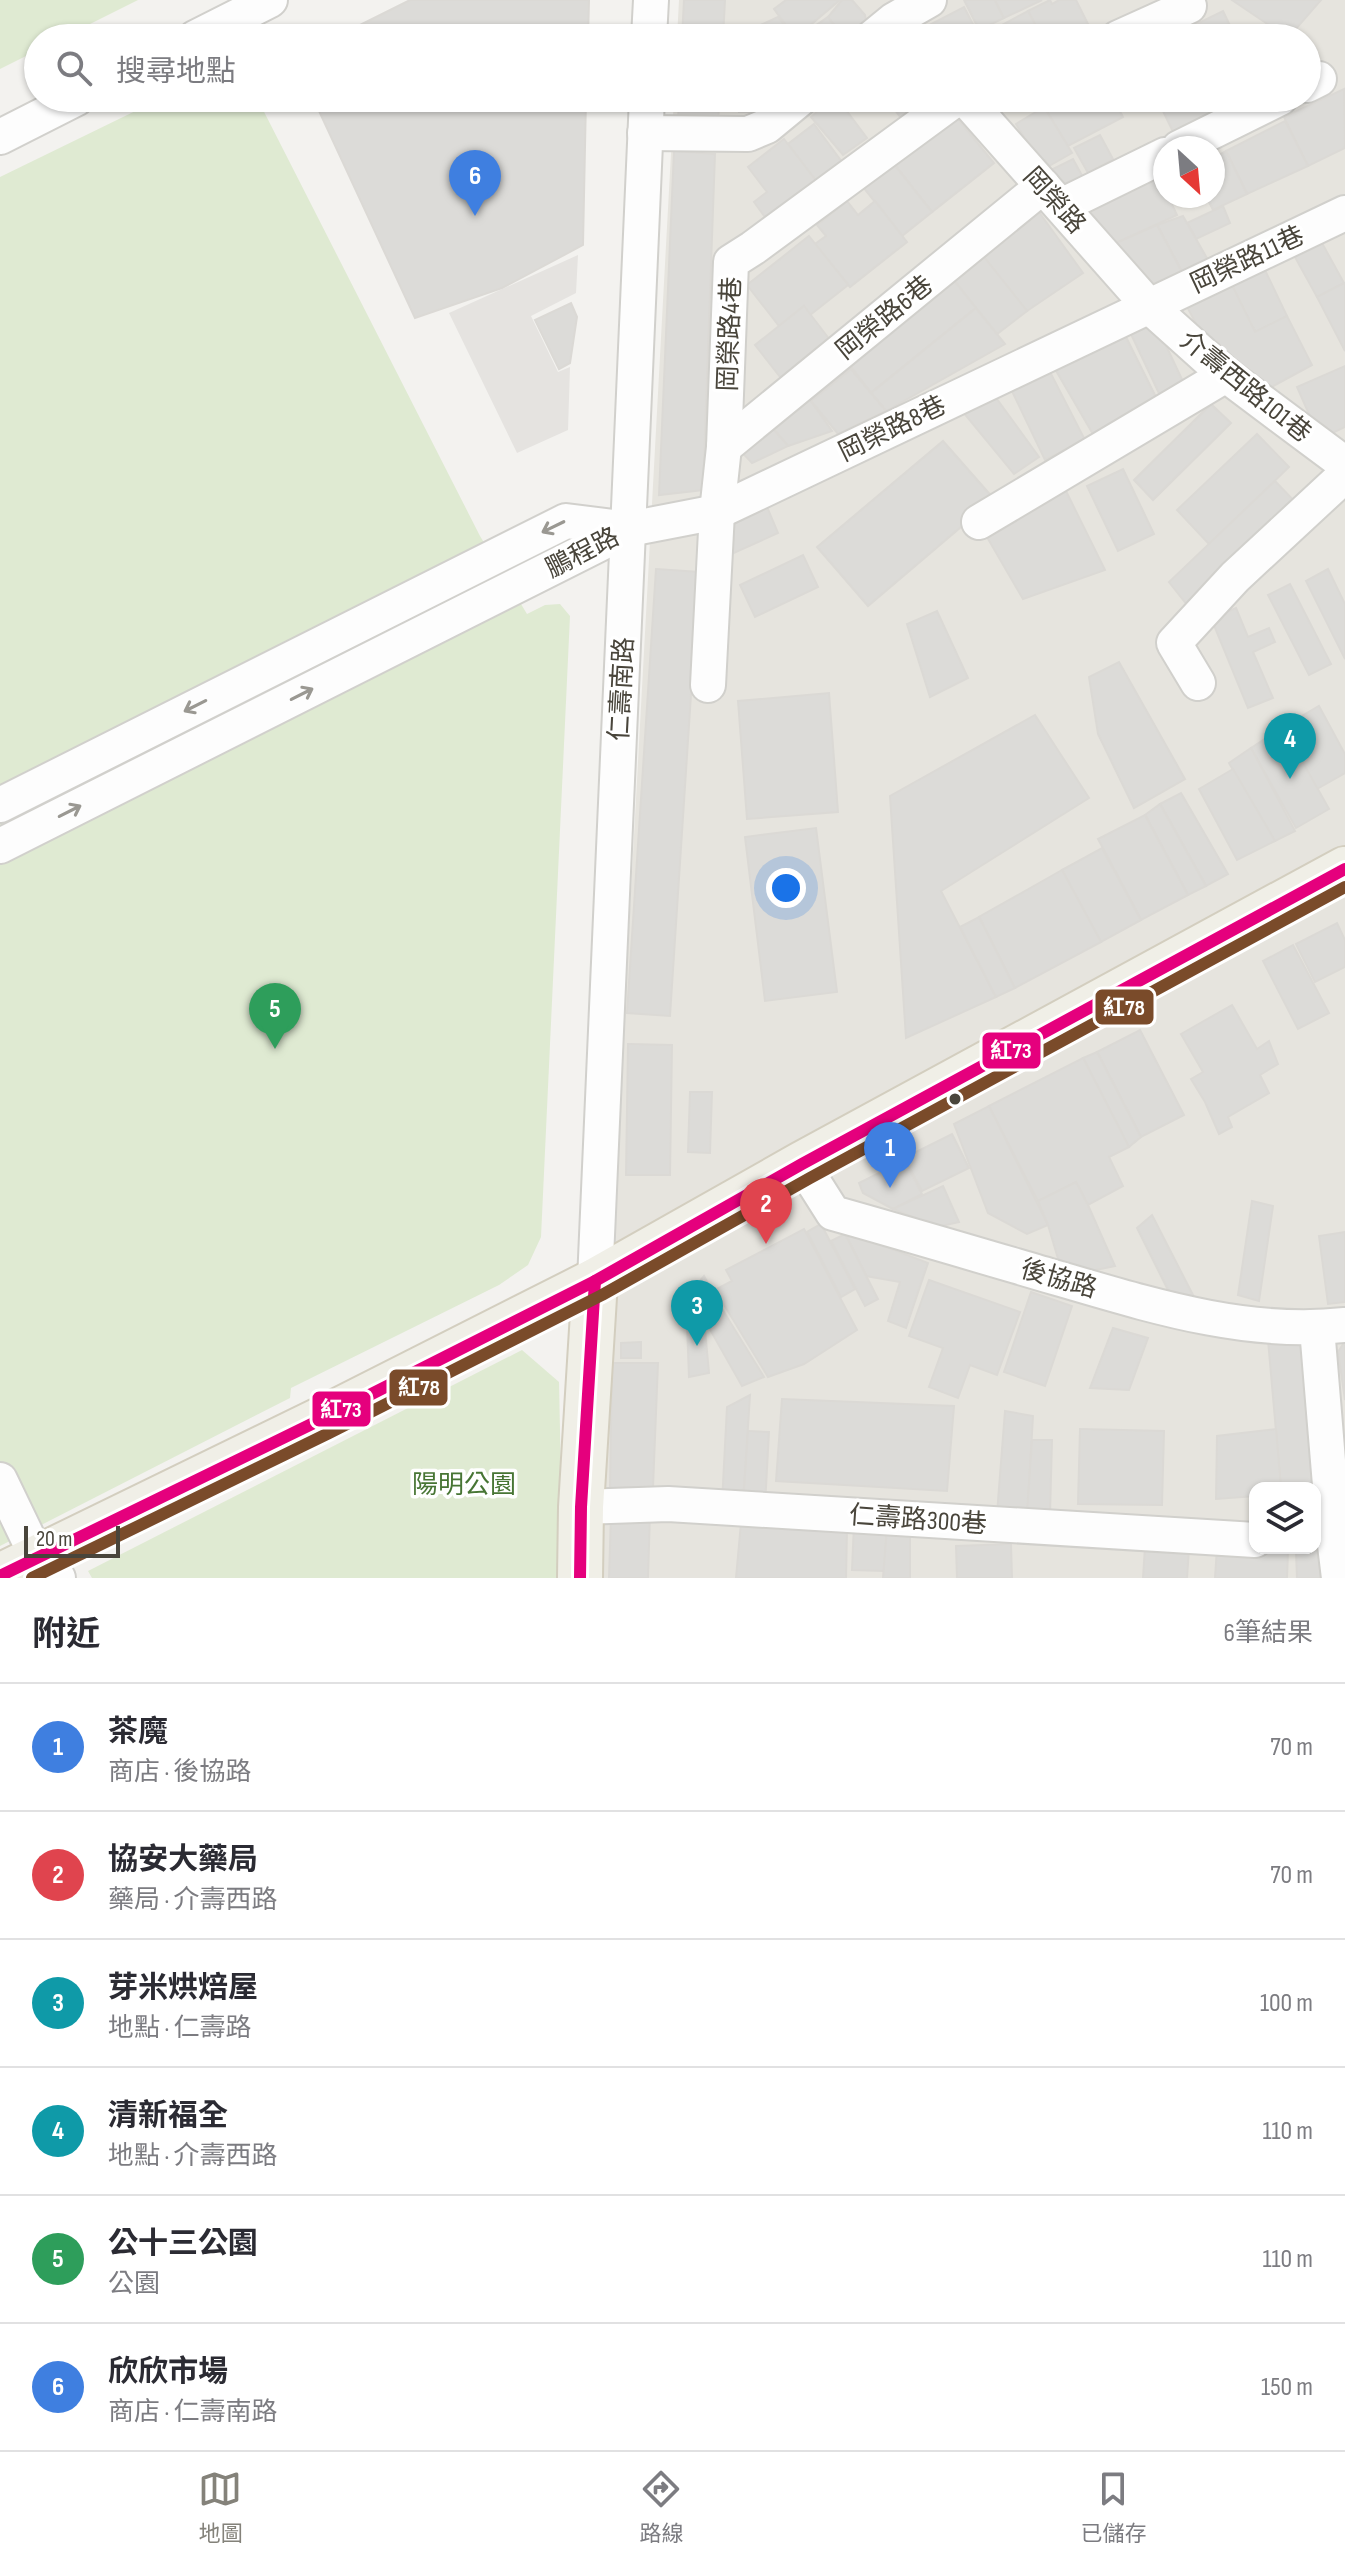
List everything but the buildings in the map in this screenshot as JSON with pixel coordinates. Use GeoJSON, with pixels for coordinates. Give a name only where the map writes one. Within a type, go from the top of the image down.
{"type":"FeatureCollection","features":[{"type":"Feature","properties":{"kind":"main road"},"geometry":{"type":"LineString","coordinates":[[32,1570],[595,1281],[802,1164],[1345,869]]}},
{"type":"Feature","properties":{"kind":"main road"},"geometry":{"type":"LineString","coordinates":[[580,1578],[581,1507],[595,1281]]}},
{"type":"Feature","properties":{"kind":"street"},"geometry":{"type":"LineString","coordinates":[[223,24],[270,0]]}},
{"type":"Feature","properties":{"kind":"street"},"geometry":{"type":"LineString","coordinates":[[650,24],[651,0]]}},
{"type":"Feature","properties":{"kind":"street"},"geometry":{"type":"LineString","coordinates":[[888,24],[929,0]]}},
{"type":"Feature","properties":{"kind":"street"},"geometry":{"type":"LineString","coordinates":[[1149,24],[1189,6]]}},
{"type":"Feature","properties":{"kind":"street"},"geometry":{"type":"LineString","coordinates":[[0,137],[49,112]]}},
{"type":"Feature","properties":{"kind":"street","name":"仁壽南路"},"geometry":{"type":"LineString","coordinates":[[595,1281],[646,112]]}},
{"type":"Feature","properties":{"kind":"street"},"geometry":{"type":"LineString","coordinates":[[645,133],[748,134],[767,126],[784,112]]}},
{"type":"Feature","properties":{"kind":"street","name":"岡榮路4巷"},"geometry":{"type":"LineString","coordinates":[[708,685],[717,512],[724,447],[731,262],[951,112]]}},
{"type":"Feature","properties":{"kind":"street","name":"岡榮路"},"geometry":{"type":"LineString","coordinates":[[979,112],[1148,305]]}},
{"type":"Feature","properties":{"kind":"street"},"geometry":{"type":"LineString","coordinates":[[1203,136],[1252,112]]}},
{"type":"Feature","properties":{"kind":"street","name":"岡榮路6巷"},"geometry":{"type":"LineString","coordinates":[[724,447],[1052,196],[1153,159]]}},
{"type":"Feature","properties":{"kind":"street","name":"岡榮路11巷"},"geometry":{"type":"LineString","coordinates":[[1148,305],[1342,222]]}},
{"type":"Feature","properties":{"kind":"street","name":"岡榮路8巷"},"geometry":{"type":"LineString","coordinates":[[629,529],[717,512],[1148,305]]}},
{"type":"Feature","properties":{"kind":"street","name":"介壽西路101巷"},"geometry":{"type":"LineString","coordinates":[[1148,305],[1226,375],[1345,464]]}},
{"type":"Feature","properties":{"kind":"street"},"geometry":{"type":"LineString","coordinates":[[979,522],[1226,375]]}},
{"type":"Feature","properties":{"kind":"street"},"geometry":{"type":"LineString","coordinates":[[1198,683],[1174,643],[1235,577],[1345,475]]}},
{"type":"Feature","properties":{"kind":"street","name":"鵬程路"},"geometry":{"type":"LineString","coordinates":[[0,805],[566,521],[629,529]]}},
{"type":"Feature","properties":{"kind":"street","name":"鵬程路"},"geometry":{"type":"LineString","coordinates":[[0,846],[629,529]]}},
{"type":"Feature","properties":{"kind":"street","name":"後協路"},"geometry":{"type":"LineString","coordinates":[[802,1164],[833,1213],[1154,1306],[1229,1323],[1331,1327]]}},
{"type":"Feature","properties":{"kind":"street"},"geometry":{"type":"LineString","coordinates":[[1331,1327],[1334,1553]]}},
{"type":"Feature","properties":{"kind":"street"},"geometry":{"type":"LineString","coordinates":[[0,1480],[32,1570]]}},
{"type":"Feature","properties":{"kind":"street","name":"仁壽路300巷"},"geometry":{"type":"LineString","coordinates":[[581,1507],[668,1504],[1249,1540]]}},
{"type":"Feature","properties":{"kind":"shaded area"},"geometry":{"type":"Polygon","coordinates":[[[679,0],[1345,0],[1345,1578],[597,1578],[607,1334],[673,112],[1321,112],[1321,24],[678,24],[679,0]]]}},
{"type":"Feature","properties":{"kind":"shaded area"},"geometry":{"type":"Polygon","coordinates":[[[578,255],[576,293],[531,316],[558,372],[570,367],[568,430],[517,453],[449,313],[578,255]]]}},
{"type":"Feature","properties":{"kind":"green space"},"geometry":{"type":"Polygon","coordinates":[[[0,0],[138,0],[90,24],[24,24],[24,57],[0,69],[0,0]]]}},
{"type":"Feature","properties":{"kind":"green space"},"geometry":{"type":"Polygon","coordinates":[[[133,112],[264,112],[480,536],[527,614],[545,605],[560,604],[570,616],[541,1237],[528,1265],[499,1285],[291,1388],[290,1398],[0,1546],[0,177],[133,112]]]}},
{"type":"Feature","properties":{"kind":"green space","name":"陽明公園"},"geometry":{"type":"Polygon","coordinates":[[[522,1350],[559,1382],[563,1578],[92,1578],[88,1571],[522,1350]]]}},
{"type":"Feature","properties":{"kind":"transit line","name":"紅73"},"geometry":{"type":"LineString","coordinates":[[0,1576],[595,1281],[802,1164],[1345,869]]}},
{"type":"Feature","properties":{"kind":"transit line","name":"紅78"},"geometry":{"type":"LineString","coordinates":[[32,1578],[602,1295],[810,1178],[1345,887]]}},
{"type":"Feature","properties":{"kind":"transit line","name":"紅73"},"geometry":{"type":"LineString","coordinates":[[580,1578],[581,1507],[595,1281]]}},
{"type":"Feature","properties":{"kind":"place","name":"欣欣市場"},"geometry":{"type":"Point","coordinates":[475,216]}},
{"type":"Feature","properties":{"kind":"place","name":"清新福全"},"geometry":{"type":"Point","coordinates":[1290,779]}},
{"type":"Feature","properties":{"kind":"place","name":"公十三公園"},"geometry":{"type":"Point","coordinates":[275,1049]}},
{"type":"Feature","properties":{"kind":"place","name":"茶魔"},"geometry":{"type":"Point","coordinates":[890,1188]}},
{"type":"Feature","properties":{"kind":"place","name":"協安大藥局"},"geometry":{"type":"Point","coordinates":[766,1244]}},
{"type":"Feature","properties":{"kind":"place","name":"芽米烘焙屋"},"geometry":{"type":"Point","coordinates":[697,1346]}}]}
